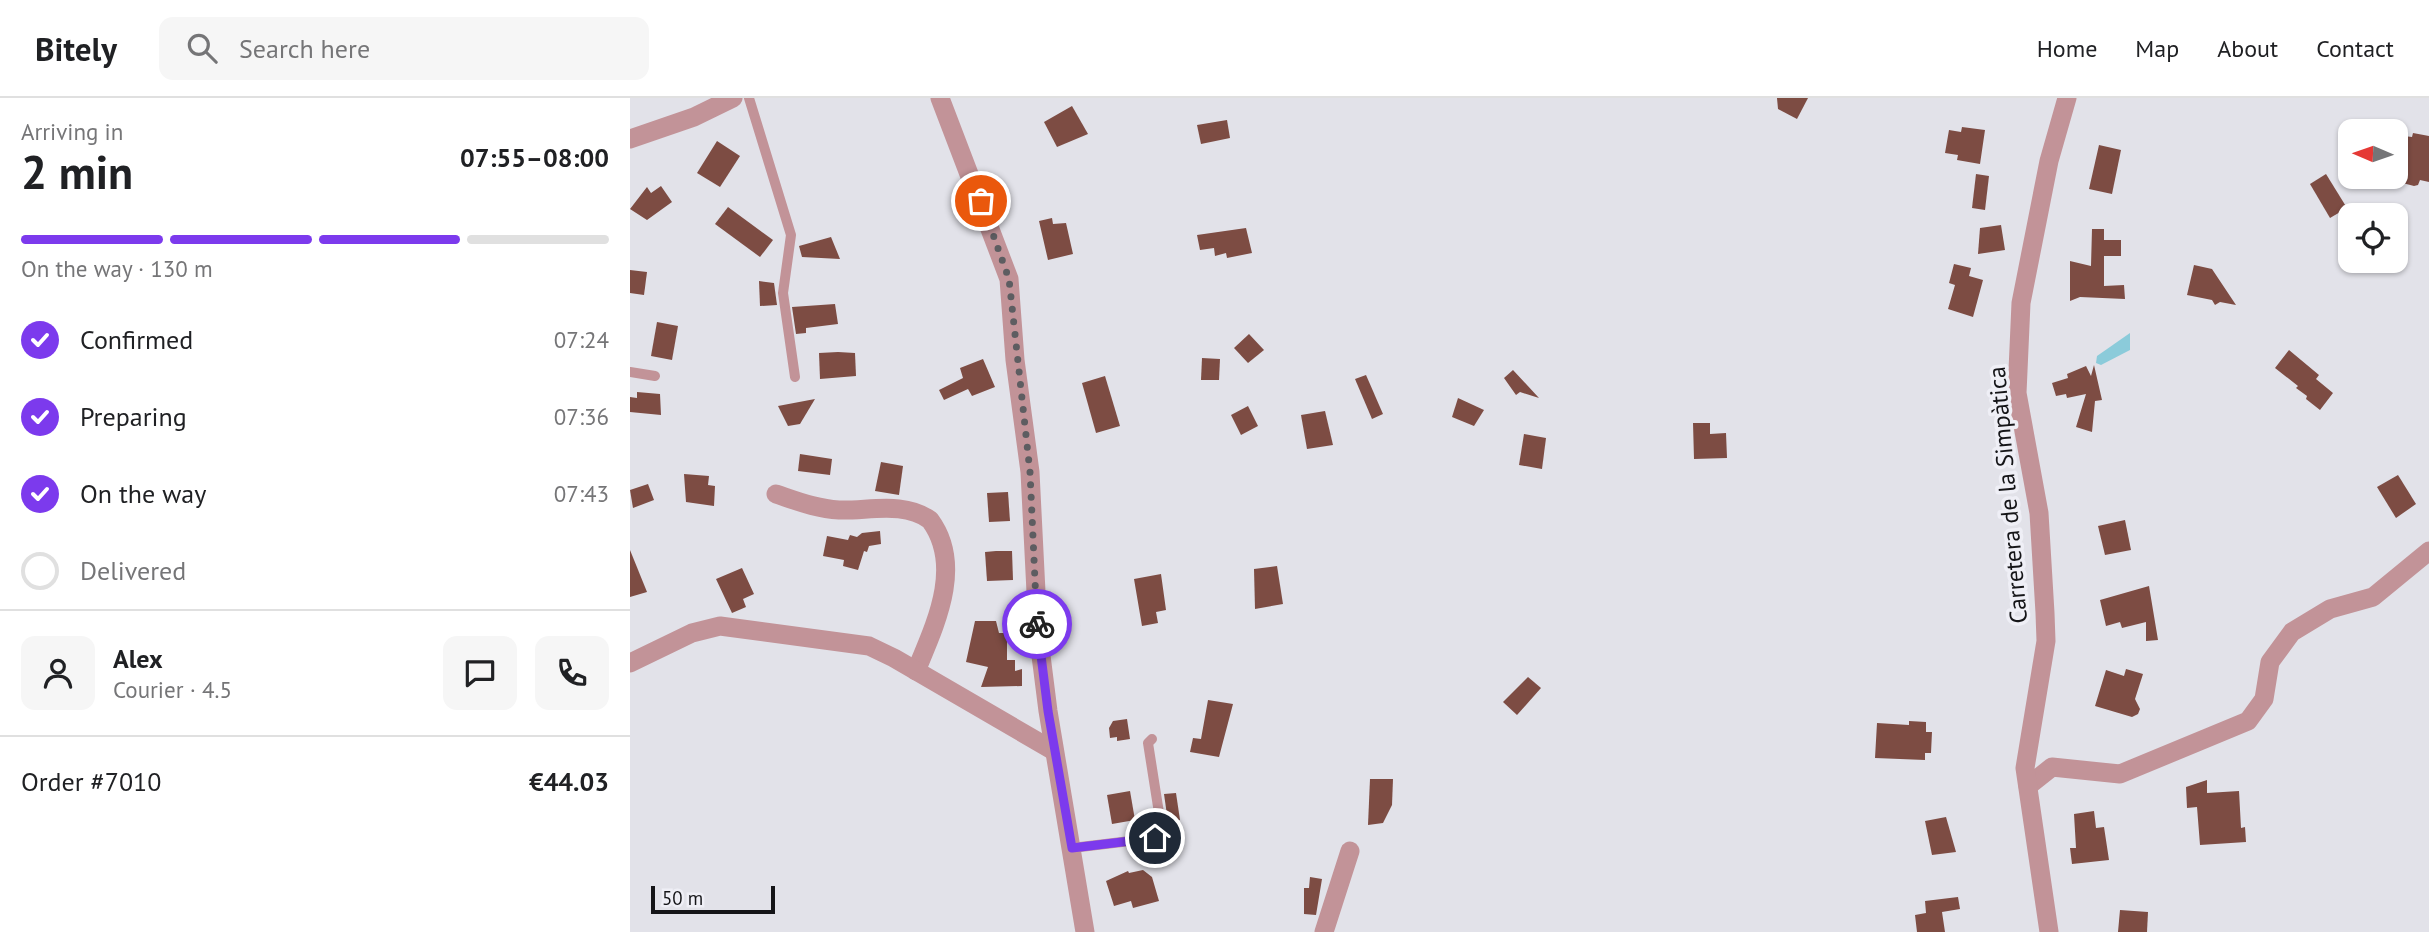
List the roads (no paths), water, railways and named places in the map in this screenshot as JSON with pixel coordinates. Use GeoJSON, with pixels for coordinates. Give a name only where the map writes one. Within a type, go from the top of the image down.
{"type":"FeatureCollection","features":[{"type":"Feature","properties":{"kind":"street"},"geometry":{"type":"LineString","coordinates":[[630,139],[694,117],[733,98]]}},
{"type":"Feature","properties":{"kind":"street"},"geometry":{"type":"LineString","coordinates":[[940,98],[1009,279],[1017,380],[1029,461],[1038,632],[1054,751],[1085,932]]}},
{"type":"Feature","properties":{"kind":"street","name":"Carretera de la Simpàtica"},"geometry":{"type":"LineString","coordinates":[[2049,932],[2025,768],[2046,641],[2045,613],[2039,513],[2017,393],[2021,303],[2049,161],[2067,98]]}},
{"type":"Feature","properties":{"kind":"street"},"geometry":{"type":"LineString","coordinates":[[776,494],[809,505],[839,510],[901,509],[930,520],[940,538],[944,554],[944,590],[939,613],[916,671]]}},
{"type":"Feature","properties":{"kind":"street"},"geometry":{"type":"LineString","coordinates":[[2028,786],[2052,767],[2120,774],[2248,721],[2264,699],[2270,662],[2291,632],[2330,609],[2373,597],[2429,551]]}},
{"type":"Feature","properties":{"kind":"street"},"geometry":{"type":"LineString","coordinates":[[630,663],[692,633],[731,625],[869,646],[1054,751]]}},
{"type":"Feature","properties":{"kind":"street"},"geometry":{"type":"LineString","coordinates":[[1324,932],[1350,851]]}},
{"type":"Feature","properties":{"kind":"lane"},"geometry":{"type":"LineString","coordinates":[[749,98],[791,235],[792,248],[783,293],[795,377]]}},
{"type":"Feature","properties":{"kind":"lane"},"geometry":{"type":"LineString","coordinates":[[630,372],[655,376]]}},
{"type":"Feature","properties":{"kind":"lane"},"geometry":{"type":"LineString","coordinates":[[1072,848],[1155,838],[1162,832],[1149,762],[1148,743],[1152,739]]}},
{"type":"Feature","properties":{"kind":"water"},"geometry":{"type":"Polygon","coordinates":[[[2130,333],[2130,350],[2101,365],[2096,363],[2097,356],[2130,333]]]}}]}
